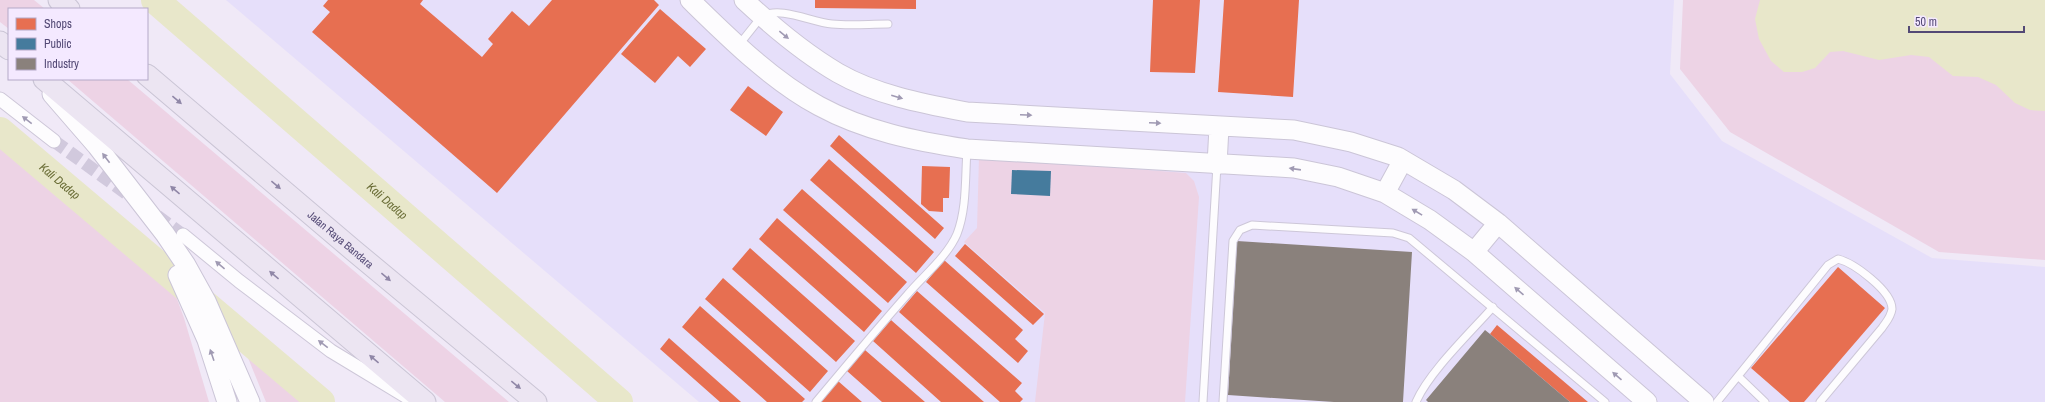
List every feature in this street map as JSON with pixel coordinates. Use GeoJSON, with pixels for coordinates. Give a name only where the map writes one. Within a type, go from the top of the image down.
{"type":"FeatureCollection","features":[{"type":"Feature","properties":{"kind":"main road"},"geometry":{"type":"LineString","coordinates":[[59,0],[68,8]]}},
{"type":"Feature","properties":{"kind":"main road"},"geometry":{"type":"LineString","coordinates":[[0,42],[8,48]]}},
{"type":"Feature","properties":{"kind":"main road","name":"Jalan Raya Bandara"},"geometry":{"type":"LineString","coordinates":[[148,76],[347,245],[536,402]]}},
{"type":"Feature","properties":{"kind":"main road"},"geometry":{"type":"LineString","coordinates":[[45,80],[425,402]]}},
{"type":"Feature","properties":{"kind":"street"},"geometry":{"type":"LineString","coordinates":[[690,0],[738,46],[818,106],[882,132],[915,141],[967,149],[1294,168],[1338,177],[1385,193],[1430,220],[1474,252],[1647,402]]}},
{"type":"Feature","properties":{"kind":"street"},"geometry":{"type":"LineString","coordinates":[[744,0],[811,56],[840,74],[893,96],[927,105],[967,112],[1294,130],[1351,142],[1403,160],[1454,190],[1498,223],[1704,402]]}},
{"type":"Feature","properties":{"kind":"street"},"geometry":{"type":"LineString","coordinates":[[39,80],[97,146],[165,234],[186,265],[206,301],[250,402]]}},
{"type":"Feature","properties":{"kind":"street"},"geometry":{"type":"LineString","coordinates":[[0,98],[54,142]]}},
{"type":"Feature","properties":{"kind":"street"},"geometry":{"type":"LineString","coordinates":[[1217,164],[1218,127]]}},
{"type":"Feature","properties":{"kind":"street"},"geometry":{"type":"LineString","coordinates":[[1385,193],[1403,160]]}},
{"type":"Feature","properties":{"kind":"street"},"geometry":{"type":"LineString","coordinates":[[130,189],[167,254],[190,300],[226,397]]}},
{"type":"Feature","properties":{"kind":"street"},"geometry":{"type":"LineString","coordinates":[[1474,252],[1498,223]]}},
{"type":"Feature","properties":{"kind":"street"},"geometry":{"type":"LineString","coordinates":[[183,235],[239,281],[331,351],[415,402]]}},
{"type":"Feature","properties":{"kind":"lane"},"geometry":{"type":"LineString","coordinates":[[738,46],[762,16],[773,13],[799,16],[830,24],[888,24]]}},
{"type":"Feature","properties":{"kind":"lane"},"geometry":{"type":"LineString","coordinates":[[816,402],[885,320],[945,253],[956,234],[964,198],[967,149]]}},
{"type":"Feature","properties":{"kind":"lane"},"geometry":{"type":"LineString","coordinates":[[1202,402],[1217,164]]}},
{"type":"Feature","properties":{"kind":"lane"},"geometry":{"type":"LineString","coordinates":[[1223,402],[1234,241],[1237,233],[1248,226],[1400,234],[1417,243],[1605,402]]}},
{"type":"Feature","properties":{"kind":"lane"},"geometry":{"type":"LineString","coordinates":[[1718,402],[1828,265],[1838,259],[1844,260],[1860,270],[1882,290],[1889,300],[1892,308],[1890,318],[1820,402]]}},
{"type":"Feature","properties":{"kind":"lane"},"geometry":{"type":"LineString","coordinates":[[1416,402],[1420,392],[1432,376],[1493,307]]}},
{"type":"Feature","properties":{"kind":"lane"},"geometry":{"type":"LineString","coordinates":[[1739,377],[1765,402]]}},
{"type":"Feature","properties":{"kind":"shaded area"},"geometry":{"type":"Polygon","coordinates":[[[0,0],[34,0],[44,8],[8,8],[8,28],[0,22],[0,0]]]}},
{"type":"Feature","properties":{"kind":"shaded area"},"geometry":{"type":"Polygon","coordinates":[[[226,0],[1674,0],[1670,74],[1722,141],[1932,258],[2045,267],[2045,402],[699,402],[226,0]]]}},
{"type":"Feature","properties":{"kind":"shaded area"},"geometry":{"type":"Polygon","coordinates":[[[1683,0],[2045,0],[2045,260],[1939,252],[1730,132],[1680,69],[1683,0]]]}},
{"type":"Feature","properties":{"kind":"shaded area"},"geometry":{"type":"Polygon","coordinates":[[[1760,0],[2045,0],[2045,111],[2030,110],[2015,103],[1996,85],[1978,77],[1953,76],[1929,57],[1911,55],[1879,60],[1843,51],[1830,52],[1815,68],[1802,72],[1784,72],[1771,61],[1759,39],[1755,19],[1760,0]]]}},
{"type":"Feature","properties":{"kind":"shaded area"},"geometry":{"type":"Polygon","coordinates":[[[68,80],[128,80],[509,402],[445,402],[68,80]]]}},
{"type":"Feature","properties":{"kind":"shaded area"},"geometry":{"type":"Polygon","coordinates":[[[0,144],[174,291],[184,318],[209,402],[0,402],[0,144]]]}},
{"type":"Feature","properties":{"kind":"shaded area"},"geometry":{"type":"Polygon","coordinates":[[[979,157],[1186,173],[1194,181],[1199,197],[1185,402],[1035,402],[1045,313],[964,242],[977,228],[979,157]]]}},
{"type":"Feature","properties":{"kind":"shaded area"},"geometry":{"type":"Polygon","coordinates":[[[240,338],[316,402],[266,402],[240,338]]]}},
{"type":"Feature","properties":{"kind":"building: Shops"},"geometry":{"type":"Polygon","coordinates":[[[328,0],[423,0],[420,4],[482,57],[493,44],[488,39],[512,11],[529,26],[552,0],[654,0],[659,5],[497,193],[312,32],[330,12],[323,6],[328,0]]]}},
{"type":"Feature","properties":{"kind":"building: Shops"},"geometry":{"type":"Polygon","coordinates":[[[815,0],[916,0],[916,9],[815,8],[815,0]]]}},
{"type":"Feature","properties":{"kind":"building: Shops"},"geometry":{"type":"Polygon","coordinates":[[[1153,0],[1200,0],[1195,73],[1150,72],[1153,0]]]}},
{"type":"Feature","properties":{"kind":"building: Shops"},"geometry":{"type":"Polygon","coordinates":[[[1224,0],[1299,0],[1293,97],[1218,92],[1224,0]]]}},
{"type":"Feature","properties":{"kind":"building: Shops"},"geometry":{"type":"Polygon","coordinates":[[[660,9],[706,49],[690,67],[678,56],[655,83],[621,54],[660,9]]]}},
{"type":"Feature","properties":{"kind":"building: Shops"},"geometry":{"type":"Polygon","coordinates":[[[748,86],[783,112],[766,136],[730,110],[748,86]]]}},
{"type":"Feature","properties":{"kind":"building: Shops"},"geometry":{"type":"Polygon","coordinates":[[[839,135],[944,228],[935,239],[830,146],[839,135]]]}},
{"type":"Feature","properties":{"kind":"building: Shops"},"geometry":{"type":"Polygon","coordinates":[[[829,159],[934,252],[916,273],[810,180],[829,159]]]}},
{"type":"Feature","properties":{"kind":"building: Shops"},"geometry":{"type":"Polygon","coordinates":[[[922,166],[950,167],[949,198],[943,198],[943,212],[929,211],[921,204],[922,166]]]}},
{"type":"Feature","properties":{"kind":"building: Shops"},"geometry":{"type":"Polygon","coordinates":[[[802,189],[907,282],[888,303],[783,210],[802,189]]]}},
{"type":"Feature","properties":{"kind":"building: Shops"},"geometry":{"type":"Polygon","coordinates":[[[777,218],[882,311],[864,332],[759,239],[777,218]]]}},
{"type":"Feature","properties":{"kind":"building: Shops"},"geometry":{"type":"Polygon","coordinates":[[[965,244],[1044,314],[1033,325],[955,256],[965,244]]]}},
{"type":"Feature","properties":{"kind":"building: Shops"},"geometry":{"type":"Polygon","coordinates":[[[750,248],[855,341],[836,362],[732,269],[750,248]]]}},
{"type":"Feature","properties":{"kind":"building: Shops"},"geometry":{"type":"Polygon","coordinates":[[[944,260],[1023,330],[1015,339],[1028,351],[1018,363],[926,282],[944,260]]]}},
{"type":"Feature","properties":{"kind":"building: Shops"},"geometry":{"type":"Polygon","coordinates":[[[1838,267],[1885,308],[1804,402],[1790,402],[1751,368],[1838,267]]]}},
{"type":"Feature","properties":{"kind":"building: Shops"},"geometry":{"type":"Polygon","coordinates":[[[723,278],[828,371],[810,392],[705,299],[723,278]]]}},
{"type":"Feature","properties":{"kind":"building: Shops"},"geometry":{"type":"Polygon","coordinates":[[[917,291],[1022,383],[1015,391],[1023,399],[1020,402],[1000,402],[899,312],[917,291]]]}},
{"type":"Feature","properties":{"kind":"building: Shops"},"geometry":{"type":"Polygon","coordinates":[[[700,306],[805,399],[802,402],[767,402],[682,327],[700,306]]]}},
{"type":"Feature","properties":{"kind":"building: Shops"},"geometry":{"type":"Polygon","coordinates":[[[891,320],[984,402],[941,402],[873,341],[891,320]]]}},
{"type":"Feature","properties":{"kind":"building: Shops"},"geometry":{"type":"Polygon","coordinates":[[[1497,325],[1588,402],[1570,402],[1490,334],[1497,325]]]}},
{"type":"Feature","properties":{"kind":"building: Shops"},"geometry":{"type":"Polygon","coordinates":[[[669,338],[741,402],[720,402],[660,349],[669,338]]]}},
{"type":"Feature","properties":{"kind":"building: Shops"},"geometry":{"type":"Polygon","coordinates":[[[865,350],[925,402],[882,402],[847,371],[865,350]]]}},
{"type":"Feature","properties":{"kind":"building: Shops"},"geometry":{"type":"Polygon","coordinates":[[[838,381],[862,402],[819,402],[838,381]]]}},
{"type":"Feature","properties":{"kind":"building: Public"},"geometry":{"type":"Polygon","coordinates":[[[1012,170],[1051,171],[1050,196],[1011,194],[1012,170]]]}},
{"type":"Feature","properties":{"kind":"building: Industry"},"geometry":{"type":"Polygon","coordinates":[[[1237,241],[1412,252],[1403,402],[1334,402],[1228,395],[1237,241]]]}},
{"type":"Feature","properties":{"kind":"building: Industry"},"geometry":{"type":"Polygon","coordinates":[[[1485,330],[1570,402],[1428,402],[1426,400],[1485,330]]]}},
{"type":"Feature","properties":{"kind":"waterway","name":"Kali Dadap"},"geometry":{"type":"LineString","coordinates":[[155,0],[619,402]]}},
{"type":"Feature","properties":{"kind":"waterway","name":"Kali Dadap"},"geometry":{"type":"LineString","coordinates":[[0,131],[321,402]]}},
{"type":"Feature","properties":{"kind":"tunnel"},"geometry":{"type":"LineString","coordinates":[[54,141],[130,196]]}},
{"type":"Feature","properties":{"kind":"tunnel"},"geometry":{"type":"LineString","coordinates":[[157,216],[183,235]]}}]}
